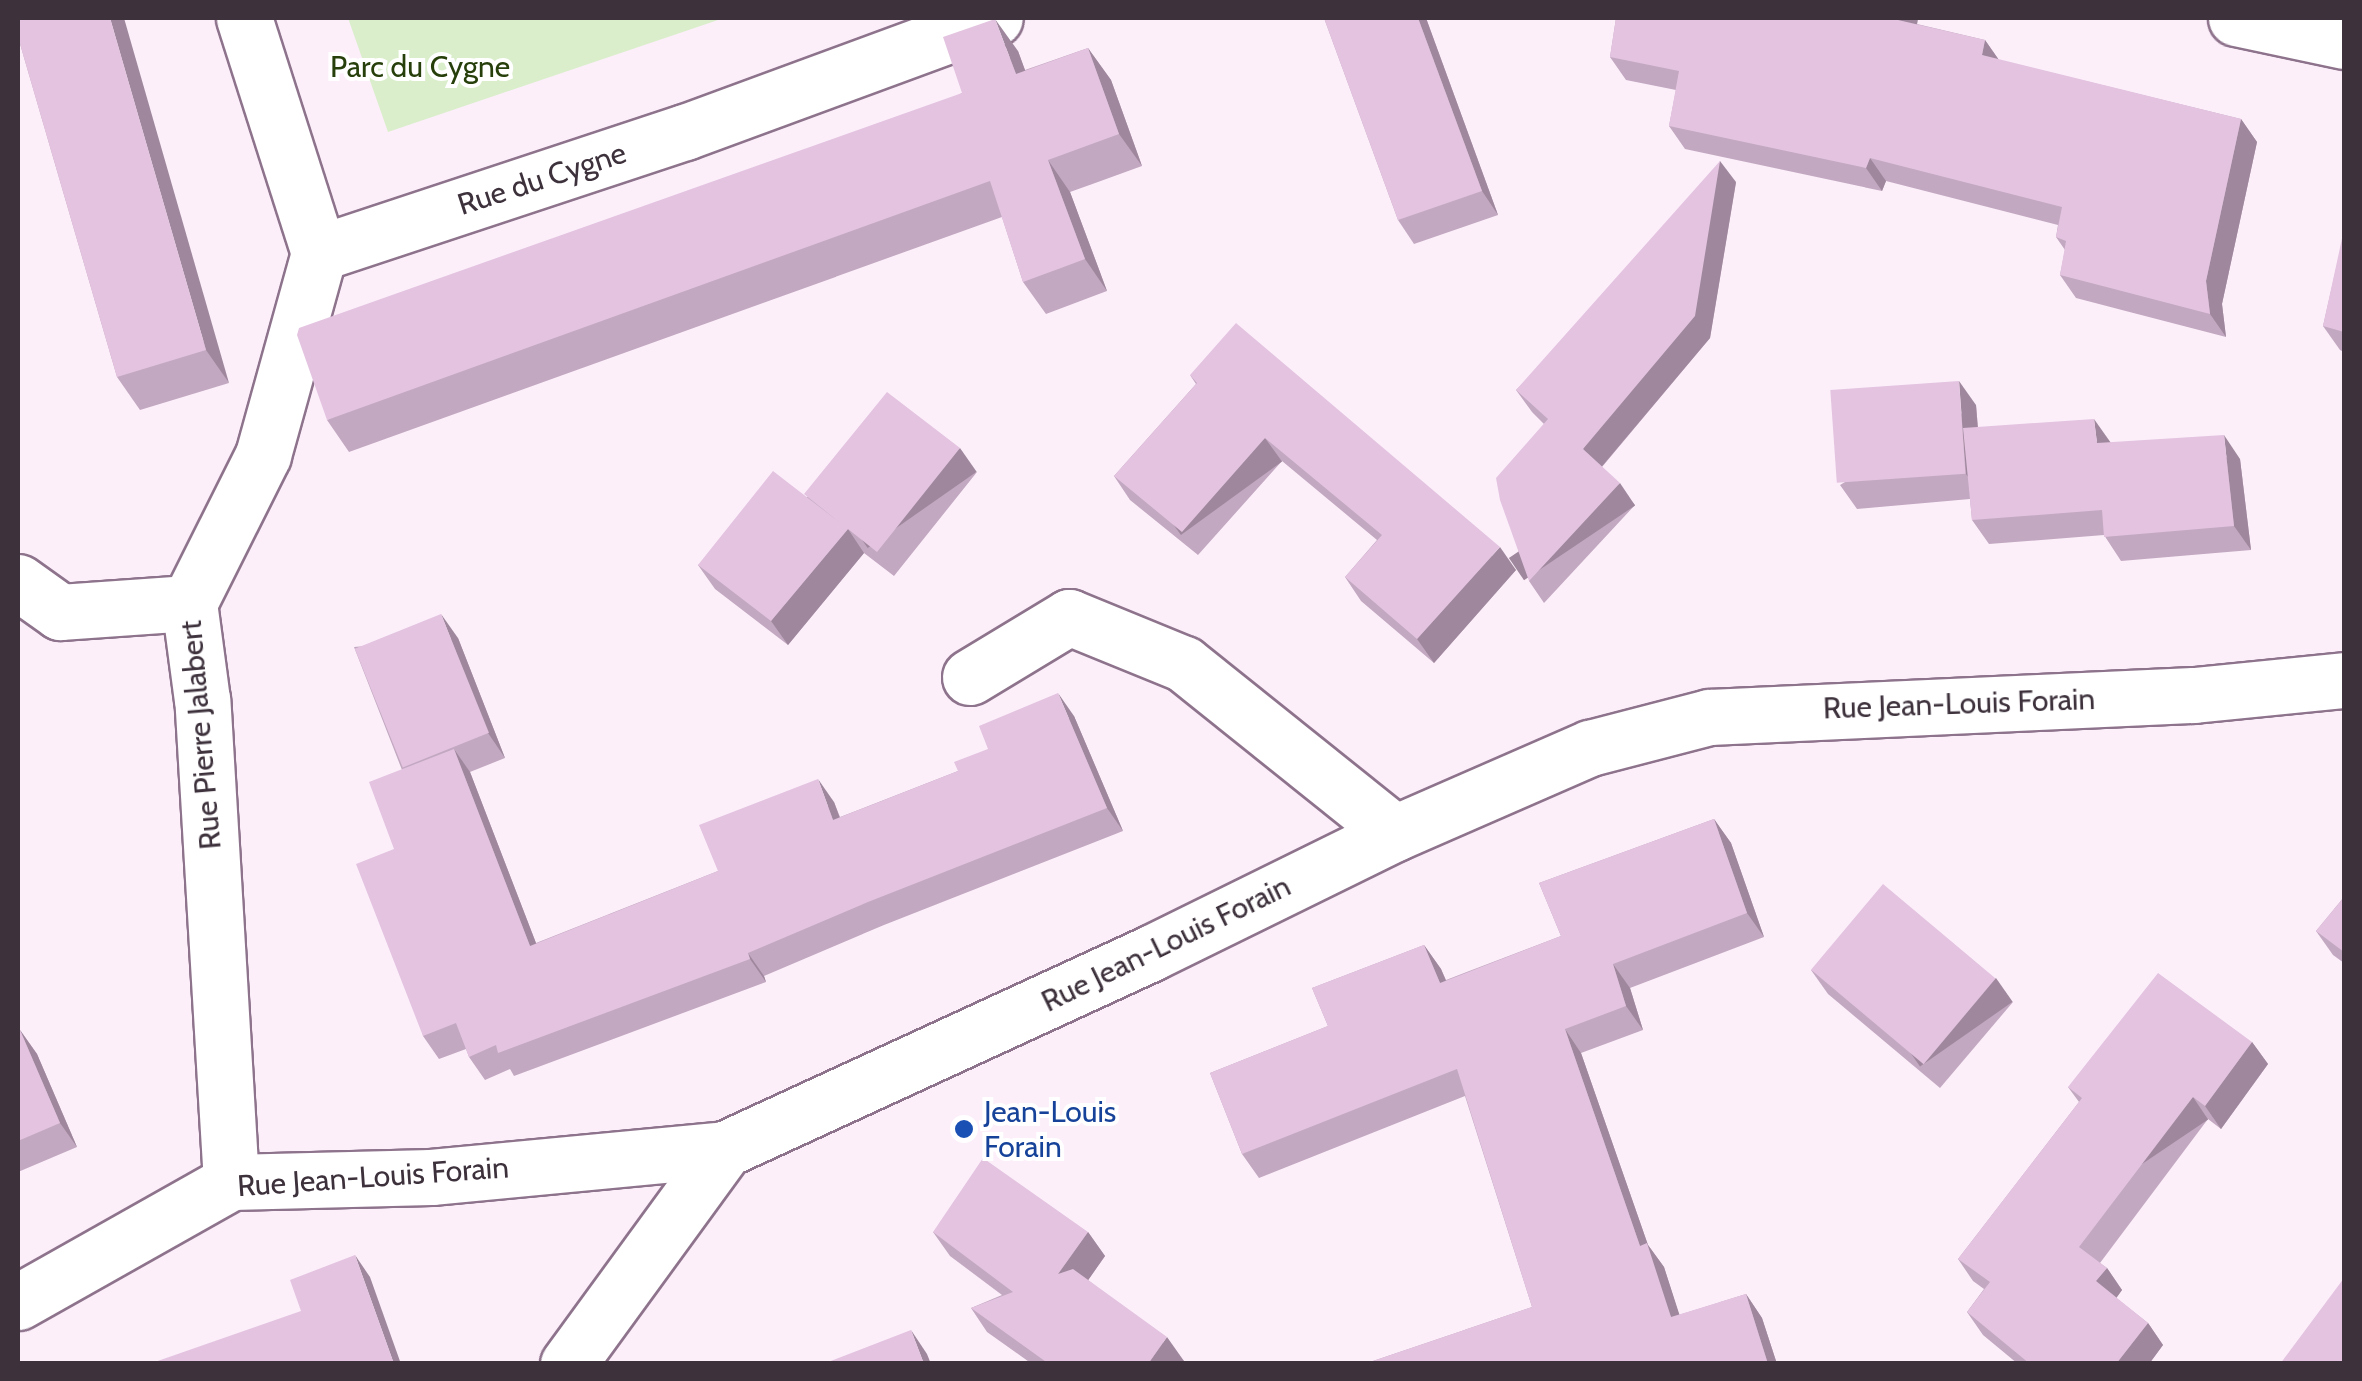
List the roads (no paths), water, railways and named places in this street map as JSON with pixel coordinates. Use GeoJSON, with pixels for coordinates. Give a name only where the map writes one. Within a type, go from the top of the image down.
{"type":"FeatureCollection","features":[{"type":"Feature","properties":{"kind":"street"},"geometry":{"type":"LineString","coordinates":[[244,18],[319,253]]}},
{"type":"Feature","properties":{"kind":"street","name":"Rue du Cygne"},"geometry":{"type":"LineString","coordinates":[[319,253],[686,132],[995,18]]}},
{"type":"Feature","properties":{"kind":"street"},"geometry":{"type":"LineString","coordinates":[[2236,18],[2344,41]]}},
{"type":"Feature","properties":{"kind":"street","name":"Rue Pierre Jalabert"},"geometry":{"type":"LineString","coordinates":[[231,1182],[202,700],[189,603],[263,455],[319,253]]}},
{"type":"Feature","properties":{"kind":"street"},"geometry":{"type":"LineString","coordinates":[[18,582],[60,612],[189,603]]}},
{"type":"Feature","properties":{"kind":"street"},"geometry":{"type":"LineString","coordinates":[[970,677],[1069,616],[1184,664],[1395,833]]}},
{"type":"Feature","properties":{"kind":"street","name":"Rue Jean-Louis Forain"},"geometry":{"type":"LineString","coordinates":[[18,1302],[231,1182],[432,1177],[724,1149],[1151,954],[1395,833],[1590,748],[1708,717],[1826,708],[2194,695],[2344,680]]}},
{"type":"Feature","properties":{"kind":"street"},"geometry":{"type":"LineString","coordinates":[[568,1364],[724,1149]]}},
{"type":"Feature","properties":{"kind":"place","name":"Jean-Louis Forain"},"geometry":{"type":"Point","coordinates":[964,1129]}},
{"type":"Feature","properties":{"kind":"park label","name":"Parc du Cygne"},"geometry":{"type":"Point","coordinates":[420,67]}}]}
